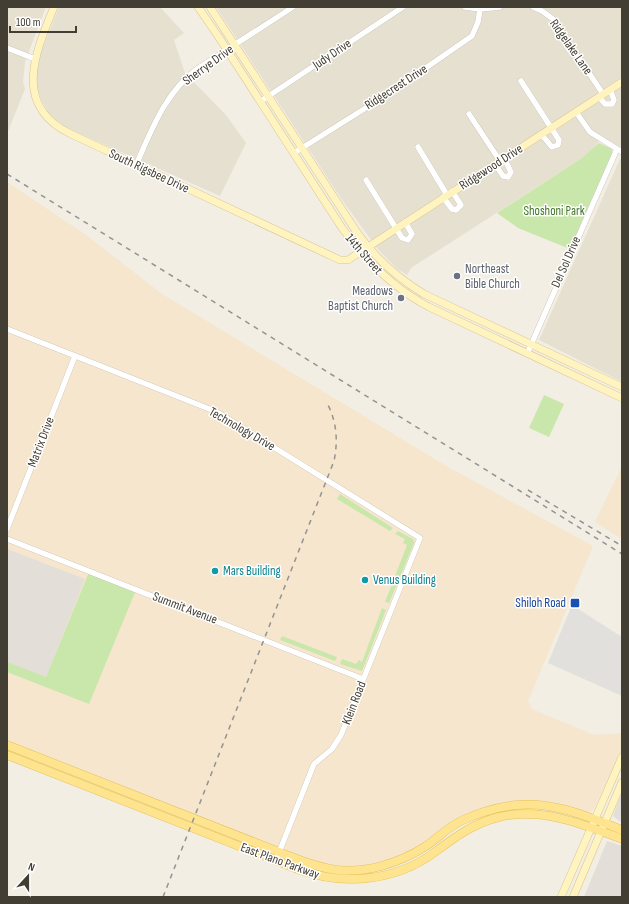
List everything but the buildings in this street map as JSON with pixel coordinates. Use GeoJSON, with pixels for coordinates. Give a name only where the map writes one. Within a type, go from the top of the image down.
{"type":"FeatureCollection","features":[{"type":"Feature","properties":{"kind":"main road","name":"14th Street"},"geometry":{"type":"LineString","coordinates":[[198,7],[261,101],[342,228],[360,252],[380,273],[422,304],[622,398]]}},
{"type":"Feature","properties":{"kind":"main road","name":"14th Street"},"geometry":{"type":"LineString","coordinates":[[210,7],[367,246],[383,263],[405,282],[424,294],[622,387]]}},
{"type":"Feature","properties":{"kind":"main road","name":"South Rigsbee Drive"},"geometry":{"type":"LineString","coordinates":[[52,8],[35,59],[32,74],[35,94],[43,111],[52,122],[64,131],[335,258],[348,260],[360,252]]}},
{"type":"Feature","properties":{"kind":"main road","name":"Ridgewood Drive"},"geometry":{"type":"LineString","coordinates":[[360,252],[367,246],[622,82]]}},
{"type":"Feature","properties":{"kind":"main road"},"geometry":{"type":"LineString","coordinates":[[400,289],[405,282]]}},
{"type":"Feature","properties":{"kind":"main road"},"geometry":{"type":"LineString","coordinates":[[467,326],[472,316]]}},
{"type":"Feature","properties":{"kind":"main road"},"geometry":{"type":"LineString","coordinates":[[609,392],[613,383]]}},
{"type":"Feature","properties":{"kind":"main road","name":"East Plano Parkway"},"geometry":{"type":"LineString","coordinates":[[7,745],[314,866],[333,870],[362,870],[374,868],[410,855],[461,821],[496,808],[518,805],[546,805],[561,808],[593,824]]}},
{"type":"Feature","properties":{"kind":"main road","name":"East Plano Parkway"},"geometry":{"type":"LineString","coordinates":[[7,755],[176,823],[317,876],[334,879],[376,877],[405,870],[419,862],[450,839],[466,830],[498,817],[521,814],[543,815],[622,830]]}},
{"type":"Feature","properties":{"kind":"main road"},"geometry":{"type":"LineString","coordinates":[[561,897],[622,757]]}},
{"type":"Feature","properties":{"kind":"main road"},"geometry":{"type":"LineString","coordinates":[[50,772],[53,763]]}},
{"type":"Feature","properties":{"kind":"main road"},"geometry":{"type":"LineString","coordinates":[[573,897],[622,782]]}},
{"type":"Feature","properties":{"kind":"main road"},"geometry":{"type":"LineString","coordinates":[[124,801],[127,793]]}},
{"type":"Feature","properties":{"kind":"main road"},"geometry":{"type":"LineString","coordinates":[[496,808],[498,817]]}},
{"type":"Feature","properties":{"kind":"main road"},"geometry":{"type":"LineString","coordinates":[[176,823],[180,814]]}},
{"type":"Feature","properties":{"kind":"main road","name":"East Plano Parkway"},"geometry":{"type":"LineString","coordinates":[[602,827],[622,840]]}},
{"type":"Feature","properties":{"kind":"main road"},"geometry":{"type":"LineString","coordinates":[[374,868],[376,877]]}},
{"type":"Feature","properties":{"kind":"street","name":"Sherrye Drive"},"geometry":{"type":"LineString","coordinates":[[136,165],[162,109],[172,94],[190,74],[227,50],[284,9],[293,7]]}},
{"type":"Feature","properties":{"kind":"street","name":"Judy Drive"},"geometry":{"type":"LineString","coordinates":[[261,101],[403,7]]}},
{"type":"Feature","properties":{"kind":"street"},"geometry":{"type":"LineString","coordinates":[[465,7],[500,7]]}},
{"type":"Feature","properties":{"kind":"street","name":"Ridgelake Lane"},"geometry":{"type":"LineString","coordinates":[[533,7],[542,11],[553,19],[601,95]]}},
{"type":"Feature","properties":{"kind":"street","name":"Ridgecrest Drive"},"geometry":{"type":"LineString","coordinates":[[294,153],[388,94],[472,36],[478,22],[480,8]]}},
{"type":"Feature","properties":{"kind":"street"},"geometry":{"type":"LineString","coordinates":[[7,48],[35,59]]}},
{"type":"Feature","properties":{"kind":"street"},"geometry":{"type":"LineString","coordinates":[[521,81],[559,140],[557,147],[552,147],[541,134]]}},
{"type":"Feature","properties":{"kind":"street"},"geometry":{"type":"LineString","coordinates":[[601,95],[605,104],[612,104],[614,100],[610,89]]}},
{"type":"Feature","properties":{"kind":"street"},"geometry":{"type":"LineString","coordinates":[[576,112],[590,132],[619,151]]}},
{"type":"Feature","properties":{"kind":"street"},"geometry":{"type":"LineString","coordinates":[[469,114],[500,161]]}},
{"type":"Feature","properties":{"kind":"street"},"geometry":{"type":"LineString","coordinates":[[418,147],[448,194]]}},
{"type":"Feature","properties":{"kind":"street","name":"Del Sol Drive"},"geometry":{"type":"LineString","coordinates":[[527,354],[619,151]]}},
{"type":"Feature","properties":{"kind":"street"},"geometry":{"type":"LineString","coordinates":[[366,180],[404,240],[410,240],[412,234],[405,222]]}},
{"type":"Feature","properties":{"kind":"street","name":"Technology Drive"},"geometry":{"type":"LineString","coordinates":[[7,329],[217,412],[420,538]]}},
{"type":"Feature","properties":{"kind":"street","name":"Matrix Drive"},"geometry":{"type":"LineString","coordinates":[[7,529],[75,356]]}},
{"type":"Feature","properties":{"kind":"street","name":"Klein Road"},"geometry":{"type":"LineString","coordinates":[[276,860],[314,764],[338,741],[420,538]]}},
{"type":"Feature","properties":{"kind":"street","name":"Summit Avenue"},"geometry":{"type":"LineString","coordinates":[[7,539],[363,679]]}},
{"type":"Feature","properties":{"kind":"shaded area"},"geometry":{"type":"Polygon","coordinates":[[[7,7],[46,7],[25,62],[23,82],[25,89],[7,134],[7,7]]]}},
{"type":"Feature","properties":{"kind":"shaded area"},"geometry":{"type":"Polygon","coordinates":[[[59,7],[160,7],[184,33],[174,40],[185,73],[226,115],[246,143],[220,196],[65,127],[49,113],[41,99],[37,86],[36,75],[40,55],[59,7]]]}},
{"type":"Feature","properties":{"kind":"shaded area"},"geometry":{"type":"Polygon","coordinates":[[[216,7],[622,7],[622,148],[602,137],[593,150],[582,158],[411,268],[407,275],[396,268],[377,248],[340,197],[216,7]]]}},
{"type":"Feature","properties":{"kind":"shaded area"},"geometry":{"type":"Polygon","coordinates":[[[622,158],[622,382],[539,340],[620,159],[622,158]]]}},
{"type":"Feature","properties":{"kind":"shaded area"},"geometry":{"type":"Polygon","coordinates":[[[7,182],[86,235],[162,294],[448,467],[593,546],[528,701],[532,709],[594,735],[622,733],[622,750],[594,809],[589,812],[544,802],[490,807],[399,856],[365,865],[345,866],[304,858],[7,741],[7,182]]]}},
{"type":"Feature","properties":{"kind":"shaded area"},"geometry":{"type":"Polygon","coordinates":[[[622,466],[622,539],[595,522],[622,466]]]}},
{"type":"Feature","properties":{"kind":"shaded area"},"geometry":{"type":"Polygon","coordinates":[[[7,549],[85,579],[45,680],[7,665],[7,549]]]}},
{"type":"Feature","properties":{"kind":"shaded area"},"geometry":{"type":"Polygon","coordinates":[[[572,605],[622,637],[622,696],[548,663],[572,605]]]}},
{"type":"Feature","properties":{"kind":"shaded area"},"geometry":{"type":"Polygon","coordinates":[[[622,792],[622,823],[613,816],[622,792]]]}},
{"type":"Feature","properties":{"kind":"shaded area"},"geometry":{"type":"Polygon","coordinates":[[[607,841],[622,846],[622,897],[584,897],[607,841]]]}},
{"type":"Feature","properties":{"kind":"green space","name":"Shoshoni Park"},"geometry":{"type":"Polygon","coordinates":[[[599,143],[612,149],[612,153],[570,249],[518,228],[497,213],[582,158],[599,143]]]}},
{"type":"Feature","properties":{"kind":"green space"},"geometry":{"type":"Polygon","coordinates":[[[544,395],[564,404],[549,437],[529,428],[544,395]]]}},
{"type":"Feature","properties":{"kind":"green space"},"geometry":{"type":"Polygon","coordinates":[[[340,494],[393,528],[390,531],[337,499],[340,494]]]}},
{"type":"Feature","properties":{"kind":"green space"},"geometry":{"type":"Polygon","coordinates":[[[398,531],[413,539],[414,543],[389,603],[385,602],[407,545],[403,543],[405,539],[395,534],[398,531]]]}},
{"type":"Feature","properties":{"kind":"green space"},"geometry":{"type":"Polygon","coordinates":[[[89,572],[136,590],[89,704],[7,672],[7,662],[46,677],[89,572]]]}},
{"type":"Feature","properties":{"kind":"green space"},"geometry":{"type":"Polygon","coordinates":[[[382,608],[386,610],[362,671],[340,664],[342,659],[356,664],[359,660],[362,662],[382,608]]]}},
{"type":"Feature","properties":{"kind":"green space"},"geometry":{"type":"Polygon","coordinates":[[[282,636],[337,657],[335,661],[280,640],[282,636]]]}},
{"type":"Feature","properties":{"kind":"railway"},"geometry":{"type":"LineString","coordinates":[[7,174],[622,554]]}},
{"type":"Feature","properties":{"kind":"railway"},"geometry":{"type":"LineString","coordinates":[[163,897],[334,461],[336,433],[328,405]]}},
{"type":"Feature","properties":{"kind":"railway"},"geometry":{"type":"LineString","coordinates":[[528,490],[622,546]]}},
{"type":"Feature","properties":{"kind":"place","name":"Northeast Bible Church"},"geometry":{"type":"Point","coordinates":[457,276]}},
{"type":"Feature","properties":{"kind":"place","name":"Meadows Baptist Church"},"geometry":{"type":"Point","coordinates":[401,298]}},
{"type":"Feature","properties":{"kind":"place","name":"Mars Building"},"geometry":{"type":"Point","coordinates":[215,571]}},
{"type":"Feature","properties":{"kind":"place","name":"Venus Building"},"geometry":{"type":"Point","coordinates":[365,580]}},
{"type":"Feature","properties":{"kind":"place","name":"Shiloh Road"},"geometry":{"type":"Point","coordinates":[575,603]}}]}
